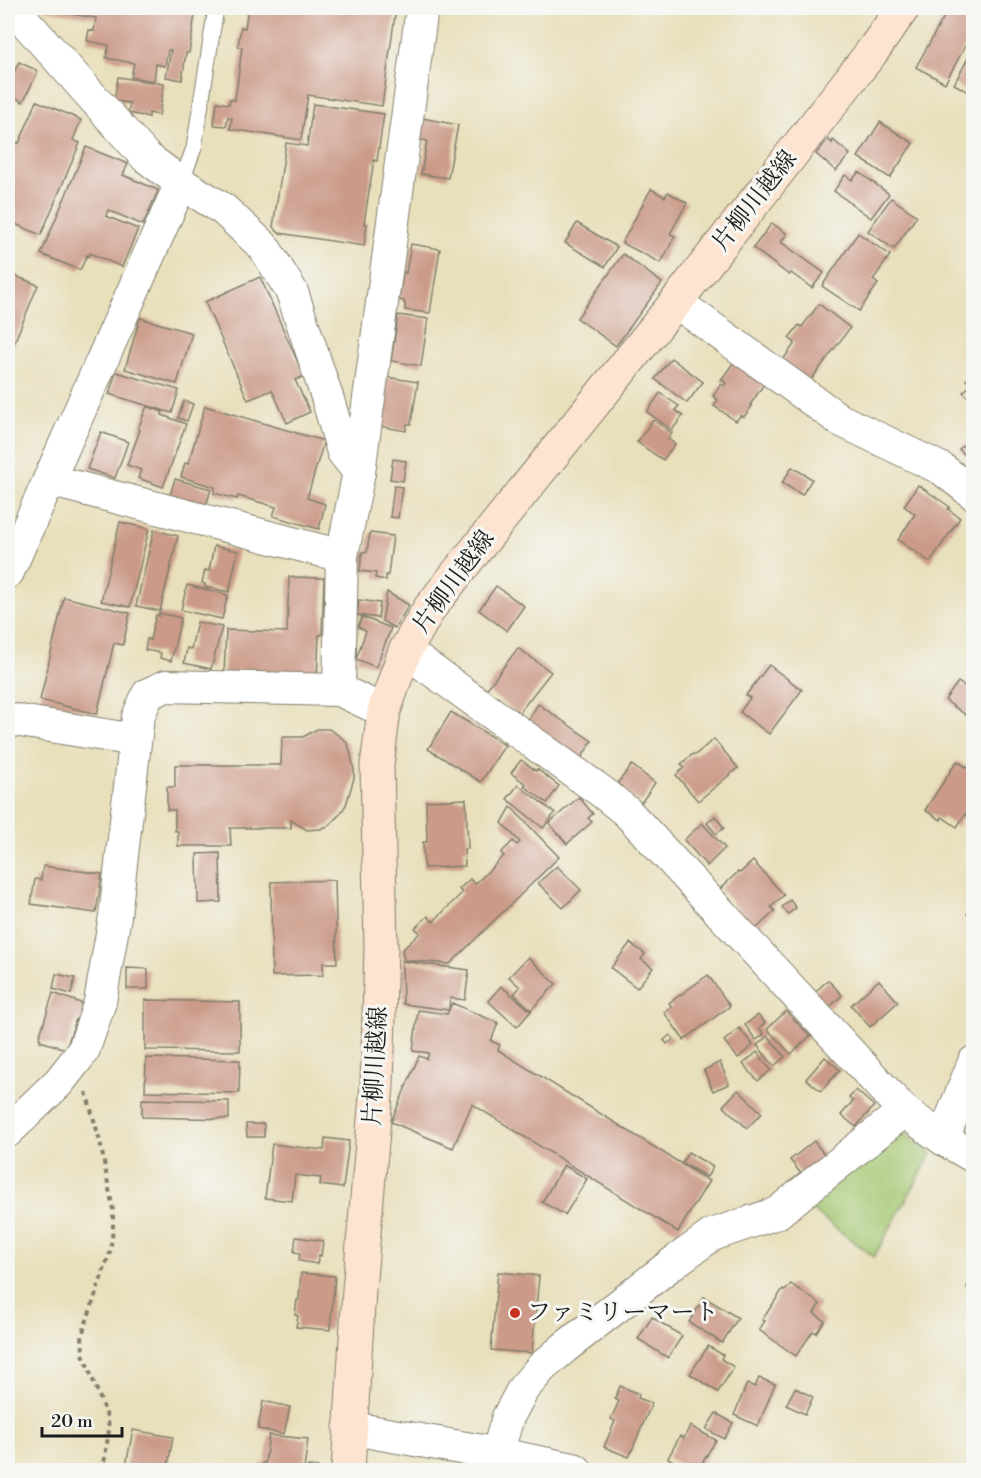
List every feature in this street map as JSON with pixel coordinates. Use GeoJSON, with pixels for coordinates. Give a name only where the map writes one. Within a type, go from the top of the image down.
{"type":"FeatureCollection","features":[{"type":"Feature","properties":{"kind":"main road","name":"片柳川越線"},"geometry":{"type":"LineString","coordinates":[[348,1470],[360,1279],[377,1085],[381,947],[377,765],[384,711],[405,651],[429,609],[466,561],[676,302],[871,53],[903,8]]}},
{"type":"Feature","properties":{"kind":"street"},"geometry":{"type":"LineString","coordinates":[[13,8],[147,157],[181,183],[223,210],[264,247],[292,292],[328,400],[342,453],[359,472]]}},
{"type":"Feature","properties":{"kind":"street"},"geometry":{"type":"LineString","coordinates":[[339,690],[342,556],[359,472],[422,8]]}},
{"type":"Feature","properties":{"kind":"street"},"geometry":{"type":"LineString","coordinates":[[8,572],[181,183]]}},
{"type":"Feature","properties":{"kind":"street"},"geometry":{"type":"LineString","coordinates":[[676,302],[840,420],[942,470],[974,494]]}},
{"type":"Feature","properties":{"kind":"street"},"geometry":{"type":"LineString","coordinates":[[49,480],[342,556]]}},
{"type":"Feature","properties":{"kind":"street"},"geometry":{"type":"LineString","coordinates":[[405,651],[627,812],[904,1111],[943,1139],[974,1157]]}},
{"type":"Feature","properties":{"kind":"street"},"geometry":{"type":"LineString","coordinates":[[8,1131],[59,1082],[77,1059],[84,1049],[100,1002],[114,927],[138,717],[148,694],[166,686],[339,690],[384,711]]}},
{"type":"Feature","properties":{"kind":"street"},"geometry":{"type":"LineString","coordinates":[[8,719],[135,740]]}},
{"type":"Feature","properties":{"kind":"street"},"geometry":{"type":"LineString","coordinates":[[943,1139],[974,1062]]}},
{"type":"Feature","properties":{"kind":"street"},"geometry":{"type":"LineString","coordinates":[[496,1454],[508,1418],[522,1389],[564,1348],[712,1235],[777,1213],[904,1111]]}},
{"type":"Feature","properties":{"kind":"street"},"geometry":{"type":"LineString","coordinates":[[350,1428],[575,1470]]}},
{"type":"Feature","properties":{"kind":"lane"},"geometry":{"type":"LineString","coordinates":[[181,183],[194,148],[216,8]]}},
{"type":"Feature","properties":{"kind":"path"},"geometry":{"type":"LineString","coordinates":[[77,1059],[100,1141],[113,1210],[110,1252],[82,1335],[83,1354],[108,1419],[109,1430],[103,1470]]}},
{"type":"Feature","properties":{"kind":"green space"},"geometry":{"type":"Polygon","coordinates":[[[893,1126],[932,1153],[874,1257],[801,1202],[893,1126]]]}},
{"type":"Feature","properties":{"kind":"building"},"geometry":{"type":"Polygon","coordinates":[[[45,8],[196,8],[182,80],[166,77],[171,50],[168,50],[165,66],[156,64],[154,81],[131,77],[134,63],[106,58],[109,45],[87,41],[89,30],[94,31],[96,18],[44,10],[45,8]]]}},
{"type":"Feature","properties":{"kind":"building"},"geometry":{"type":"Polygon","coordinates":[[[248,8],[396,8],[382,106],[308,95],[301,140],[230,129],[232,118],[228,117],[226,126],[214,125],[217,102],[229,104],[230,99],[235,100],[242,47],[238,47],[241,27],[245,28],[248,8]]]}},
{"type":"Feature","properties":{"kind":"building"},"geometry":{"type":"Polygon","coordinates":[[[949,8],[974,8],[974,30],[945,83],[916,67],[949,8]]]}},
{"type":"Feature","properties":{"kind":"building"},"geometry":{"type":"Polygon","coordinates":[[[974,47],[974,95],[954,84],[974,47]]]}},
{"type":"Feature","properties":{"kind":"building"},"geometry":{"type":"Polygon","coordinates":[[[19,62],[38,71],[23,102],[8,94],[8,85],[19,62]]]}},
{"type":"Feature","properties":{"kind":"building"},"geometry":{"type":"Polygon","coordinates":[[[118,77],[164,84],[159,115],[149,113],[149,117],[128,113],[130,103],[114,101],[118,77]]]}},
{"type":"Feature","properties":{"kind":"building"},"geometry":{"type":"Polygon","coordinates":[[[37,101],[81,120],[73,140],[80,143],[41,235],[8,221],[8,159],[15,142],[19,143],[37,101]]]}},
{"type":"Feature","properties":{"kind":"building"},"geometry":{"type":"Polygon","coordinates":[[[313,104],[384,114],[364,223],[367,224],[364,246],[279,233],[273,227],[286,143],[307,146],[313,104]]]}},
{"type":"Feature","properties":{"kind":"building"},"geometry":{"type":"Polygon","coordinates":[[[422,118],[458,125],[448,178],[421,174],[427,141],[418,139],[422,118]]]}},
{"type":"Feature","properties":{"kind":"building"},"geometry":{"type":"Polygon","coordinates":[[[880,122],[913,143],[890,178],[858,157],[880,122]]]}},
{"type":"Feature","properties":{"kind":"building"},"geometry":{"type":"Polygon","coordinates":[[[828,139],[832,143],[833,140],[850,154],[836,171],[816,154],[828,139]]]}},
{"type":"Feature","properties":{"kind":"building"},"geometry":{"type":"Polygon","coordinates":[[[86,147],[128,164],[123,175],[158,190],[143,225],[108,210],[106,216],[138,229],[122,267],[90,253],[80,270],[41,254],[86,147]]]}},
{"type":"Feature","properties":{"kind":"building"},"geometry":{"type":"Polygon","coordinates":[[[859,172],[889,194],[871,218],[834,191],[845,175],[852,180],[859,172]]]}},
{"type":"Feature","properties":{"kind":"building"},"geometry":{"type":"Polygon","coordinates":[[[651,189],[665,197],[668,192],[687,203],[670,234],[675,236],[661,263],[622,243],[651,189]]]}},
{"type":"Feature","properties":{"kind":"building"},"geometry":{"type":"Polygon","coordinates":[[[891,198],[917,216],[894,249],[868,231],[891,198]]]}},
{"type":"Feature","properties":{"kind":"building"},"geometry":{"type":"Polygon","coordinates":[[[577,223],[617,247],[605,267],[565,243],[577,223]]]}},
{"type":"Feature","properties":{"kind":"building"},"geometry":{"type":"Polygon","coordinates":[[[772,223],[787,234],[781,242],[824,273],[812,288],[791,273],[789,275],[753,248],[772,223]]]}},
{"type":"Feature","properties":{"kind":"building"},"geometry":{"type":"Polygon","coordinates":[[[858,233],[890,255],[873,280],[878,284],[859,311],[822,286],[858,233]]]}},
{"type":"Feature","properties":{"kind":"building"},"geometry":{"type":"Polygon","coordinates":[[[411,244],[440,249],[430,313],[405,310],[404,301],[399,300],[403,272],[406,273],[411,244]]]}},
{"type":"Feature","properties":{"kind":"building"},"geometry":{"type":"Polygon","coordinates":[[[623,254],[662,283],[616,346],[577,318],[623,254]]]}},
{"type":"Feature","properties":{"kind":"building"},"geometry":{"type":"Polygon","coordinates":[[[8,273],[38,285],[8,358],[8,273]]]}},
{"type":"Feature","properties":{"kind":"building"},"geometry":{"type":"Polygon","coordinates":[[[260,277],[304,376],[295,380],[310,412],[287,423],[272,390],[248,400],[205,302],[260,277]]]}},
{"type":"Feature","properties":{"kind":"building"},"geometry":{"type":"Polygon","coordinates":[[[819,304],[850,328],[807,385],[780,364],[795,343],[789,338],[799,325],[802,327],[819,304]]]}},
{"type":"Feature","properties":{"kind":"building"},"geometry":{"type":"Polygon","coordinates":[[[398,315],[428,319],[421,366],[391,361],[398,315]]]}},
{"type":"Feature","properties":{"kind":"building"},"geometry":{"type":"Polygon","coordinates":[[[140,318],[192,333],[177,384],[125,369],[140,318]]]}},
{"type":"Feature","properties":{"kind":"building"},"geometry":{"type":"Polygon","coordinates":[[[671,358],[703,382],[687,403],[655,379],[671,358]]]}},
{"type":"Feature","properties":{"kind":"building"},"geometry":{"type":"Polygon","coordinates":[[[736,359],[766,381],[744,417],[741,415],[736,421],[714,406],[718,400],[713,396],[721,384],[724,386],[726,383],[721,380],[736,359]]]}},
{"type":"Feature","properties":{"kind":"building"},"geometry":{"type":"Polygon","coordinates":[[[116,372],[179,390],[172,413],[109,394],[116,372]]]}},
{"type":"Feature","properties":{"kind":"building"},"geometry":{"type":"Polygon","coordinates":[[[974,373],[974,402],[963,392],[971,385],[966,380],[974,373]]]}},
{"type":"Feature","properties":{"kind":"building"},"geometry":{"type":"Polygon","coordinates":[[[386,377],[418,382],[411,424],[407,424],[406,431],[378,426],[386,377]]]}},
{"type":"Feature","properties":{"kind":"building"},"geometry":{"type":"Polygon","coordinates":[[[660,393],[679,406],[675,410],[683,416],[672,430],[647,412],[660,393]]]}},
{"type":"Feature","properties":{"kind":"building"},"geometry":{"type":"Polygon","coordinates":[[[184,401],[193,404],[187,421],[178,418],[184,401]]]}},
{"type":"Feature","properties":{"kind":"building"},"geometry":{"type":"Polygon","coordinates":[[[147,406],[163,412],[162,415],[186,424],[163,487],[138,478],[141,470],[127,465],[147,406]]]}},
{"type":"Feature","properties":{"kind":"building"},"geometry":{"type":"Polygon","coordinates":[[[205,406],[324,441],[307,498],[325,504],[319,529],[273,516],[276,507],[238,496],[237,499],[214,493],[215,487],[181,477],[185,463],[188,464],[205,406]]]}},
{"type":"Feature","properties":{"kind":"building"},"geometry":{"type":"Polygon","coordinates":[[[653,420],[672,433],[668,439],[675,444],[663,460],[637,442],[653,420]]]}},
{"type":"Feature","properties":{"kind":"building"},"geometry":{"type":"Polygon","coordinates":[[[101,432],[128,442],[115,478],[87,469],[101,432]]]}},
{"type":"Feature","properties":{"kind":"building"},"geometry":{"type":"Polygon","coordinates":[[[974,436],[974,464],[959,449],[974,436]]]}},
{"type":"Feature","properties":{"kind":"building"},"geometry":{"type":"Polygon","coordinates":[[[393,459],[406,461],[403,481],[390,479],[393,459]]]}},
{"type":"Feature","properties":{"kind":"building"},"geometry":{"type":"Polygon","coordinates":[[[792,467],[812,479],[802,495],[782,483],[792,467]]]}},
{"type":"Feature","properties":{"kind":"building"},"geometry":{"type":"Polygon","coordinates":[[[175,479],[211,489],[206,506],[170,495],[175,479]]]}},
{"type":"Feature","properties":{"kind":"building"},"geometry":{"type":"Polygon","coordinates":[[[918,485],[950,507],[948,509],[960,518],[930,562],[898,540],[915,514],[904,506],[918,485]]]}},
{"type":"Feature","properties":{"kind":"building"},"geometry":{"type":"Polygon","coordinates":[[[394,486],[402,487],[398,518],[390,517],[394,486]]]}},
{"type":"Feature","properties":{"kind":"building"},"geometry":{"type":"Polygon","coordinates":[[[120,522],[149,529],[130,607],[101,601],[120,522]]]}},
{"type":"Feature","properties":{"kind":"building"},"geometry":{"type":"Polygon","coordinates":[[[154,530],[178,536],[160,611],[136,606],[154,530]]]}},
{"type":"Feature","properties":{"kind":"building"},"geometry":{"type":"Polygon","coordinates":[[[370,533],[393,536],[386,580],[375,578],[376,573],[360,571],[362,552],[367,552],[370,533]]]}},
{"type":"Feature","properties":{"kind":"building"},"geometry":{"type":"Polygon","coordinates":[[[214,546],[238,551],[229,592],[205,587],[202,583],[205,570],[209,571],[214,546]]]}},
{"type":"Feature","properties":{"kind":"building"},"geometry":{"type":"Polygon","coordinates":[[[289,577],[324,578],[322,635],[319,635],[317,679],[224,675],[226,630],[287,632],[289,577]]]}},
{"type":"Feature","properties":{"kind":"building"},"geometry":{"type":"Polygon","coordinates":[[[187,585],[228,595],[222,619],[181,610],[187,585]]]}},
{"type":"Feature","properties":{"kind":"building"},"geometry":{"type":"Polygon","coordinates":[[[496,586],[524,606],[507,631],[479,610],[496,586]]]}},
{"type":"Feature","properties":{"kind":"building"},"geometry":{"type":"Polygon","coordinates":[[[387,592],[409,605],[395,628],[382,621],[387,592]]]}},
{"type":"Feature","properties":{"kind":"building"},"geometry":{"type":"Polygon","coordinates":[[[64,597],[130,613],[123,645],[114,643],[97,714],[40,700],[64,597]]]}},
{"type":"Feature","properties":{"kind":"building"},"geometry":{"type":"Polygon","coordinates":[[[359,600],[380,603],[378,618],[357,615],[359,600]]]}},
{"type":"Feature","properties":{"kind":"building"},"geometry":{"type":"Polygon","coordinates":[[[159,613],[181,618],[171,661],[160,658],[161,653],[145,650],[156,615],[159,616],[159,613]]]}},
{"type":"Feature","properties":{"kind":"building"},"geometry":{"type":"Polygon","coordinates":[[[362,617],[391,628],[376,667],[356,659],[366,631],[358,627],[362,617]]]}},
{"type":"Feature","properties":{"kind":"building"},"geometry":{"type":"Polygon","coordinates":[[[197,622],[222,627],[211,669],[184,663],[187,648],[191,649],[197,622]]]}},
{"type":"Feature","properties":{"kind":"building"},"geometry":{"type":"Polygon","coordinates":[[[518,648],[551,672],[518,714],[486,690],[518,648]]]}},
{"type":"Feature","properties":{"kind":"building"},"geometry":{"type":"Polygon","coordinates":[[[769,665],[802,690],[769,734],[740,712],[750,698],[746,695],[769,665]]]}},
{"type":"Feature","properties":{"kind":"building"},"geometry":{"type":"Polygon","coordinates":[[[974,680],[974,721],[945,700],[958,682],[967,688],[974,680]]]}},
{"type":"Feature","properties":{"kind":"building"},"geometry":{"type":"Polygon","coordinates":[[[538,704],[592,741],[580,760],[526,723],[538,704]]]}},
{"type":"Feature","properties":{"kind":"building"},"geometry":{"type":"Polygon","coordinates":[[[451,712],[505,745],[481,782],[428,749],[451,712]]]}},
{"type":"Feature","properties":{"kind":"building"},"geometry":{"type":"Polygon","coordinates":[[[317,729],[329,729],[347,743],[354,769],[354,778],[346,805],[328,826],[307,830],[291,820],[291,828],[230,828],[231,846],[178,846],[175,810],[167,810],[167,787],[175,787],[175,765],[281,765],[282,737],[303,737],[317,729]]]}},
{"type":"Feature","properties":{"kind":"building"},"geometry":{"type":"Polygon","coordinates":[[[714,739],[738,768],[698,801],[676,775],[684,768],[681,764],[714,739]]]}},
{"type":"Feature","properties":{"kind":"building"},"geometry":{"type":"Polygon","coordinates":[[[521,760],[559,786],[547,803],[511,773],[521,760]]]}},
{"type":"Feature","properties":{"kind":"building"},"geometry":{"type":"Polygon","coordinates":[[[957,761],[974,772],[974,801],[957,827],[925,810],[957,761]]]}},
{"type":"Feature","properties":{"kind":"building"},"geometry":{"type":"Polygon","coordinates":[[[632,765],[655,783],[641,803],[616,785],[632,765]]]}},
{"type":"Feature","properties":{"kind":"building"},"geometry":{"type":"Polygon","coordinates":[[[518,785],[555,813],[543,828],[507,799],[518,785]]]}},
{"type":"Feature","properties":{"kind":"building"},"geometry":{"type":"Polygon","coordinates":[[[579,797],[593,814],[588,818],[592,822],[567,844],[549,823],[579,797]]]}},
{"type":"Feature","properties":{"kind":"building"},"geometry":{"type":"Polygon","coordinates":[[[466,799],[468,849],[464,849],[465,866],[424,868],[423,842],[427,842],[426,801],[466,799]]]}},
{"type":"Feature","properties":{"kind":"building"},"geometry":{"type":"Polygon","coordinates":[[[511,807],[559,857],[450,964],[404,960],[402,950],[420,933],[415,928],[428,916],[433,922],[462,893],[459,889],[470,879],[475,884],[504,856],[501,853],[513,841],[517,845],[520,842],[502,823],[511,807]]]}},
{"type":"Feature","properties":{"kind":"building"},"geometry":{"type":"Polygon","coordinates":[[[715,816],[724,828],[716,834],[707,823],[715,816]]]}},
{"type":"Feature","properties":{"kind":"building"},"geometry":{"type":"Polygon","coordinates":[[[702,823],[725,848],[707,866],[684,840],[702,823]]]}},
{"type":"Feature","properties":{"kind":"building"},"geometry":{"type":"Polygon","coordinates":[[[220,853],[221,902],[198,903],[197,854],[220,853]]]}},
{"type":"Feature","properties":{"kind":"building"},"geometry":{"type":"Polygon","coordinates":[[[753,861],[784,895],[771,907],[775,911],[756,929],[720,889],[753,861]]]}},
{"type":"Feature","properties":{"kind":"building"},"geometry":{"type":"Polygon","coordinates":[[[43,866],[102,874],[96,913],[31,904],[35,879],[41,880],[43,866]]]}},
{"type":"Feature","properties":{"kind":"building"},"geometry":{"type":"Polygon","coordinates":[[[557,866],[581,890],[563,908],[538,883],[557,866]]]}},
{"type":"Feature","properties":{"kind":"building"},"geometry":{"type":"Polygon","coordinates":[[[335,880],[337,963],[323,963],[323,975],[272,976],[271,882],[335,880]]]}},
{"type":"Feature","properties":{"kind":"building"},"geometry":{"type":"Polygon","coordinates":[[[790,900],[796,908],[788,914],[782,907],[790,900]]]}},
{"type":"Feature","properties":{"kind":"building"},"geometry":{"type":"Polygon","coordinates":[[[974,905],[974,918],[967,914],[974,905]]]}},
{"type":"Feature","properties":{"kind":"building"},"geometry":{"type":"Polygon","coordinates":[[[630,943],[645,954],[641,959],[653,968],[637,988],[611,968],[630,943]]]}},
{"type":"Feature","properties":{"kind":"building"},"geometry":{"type":"Polygon","coordinates":[[[528,957],[556,984],[531,1010],[514,994],[520,987],[509,977],[528,957]]]}},
{"type":"Feature","properties":{"kind":"building"},"geometry":{"type":"Polygon","coordinates":[[[402,961],[469,970],[465,1000],[450,998],[449,1010],[403,1004],[402,961]]]}},
{"type":"Feature","properties":{"kind":"building"},"geometry":{"type":"Polygon","coordinates":[[[127,968],[148,969],[148,989],[127,989],[127,968]]]}},
{"type":"Feature","properties":{"kind":"building"},"geometry":{"type":"Polygon","coordinates":[[[56,974],[75,978],[71,994],[53,989],[56,974]]]}},
{"type":"Feature","properties":{"kind":"building"},"geometry":{"type":"Polygon","coordinates":[[[708,975],[730,1006],[684,1040],[664,1012],[672,1007],[669,1003],[708,975]]]}},
{"type":"Feature","properties":{"kind":"building"},"geometry":{"type":"Polygon","coordinates":[[[828,980],[842,995],[829,1008],[814,993],[828,980]]]}},
{"type":"Feature","properties":{"kind":"building"},"geometry":{"type":"Polygon","coordinates":[[[879,980],[898,1002],[870,1027],[851,1005],[879,980]]]}},
{"type":"Feature","properties":{"kind":"building"},"geometry":{"type":"Polygon","coordinates":[[[501,986],[531,1011],[517,1027],[488,1001],[501,986]]]}},
{"type":"Feature","properties":{"kind":"building"},"geometry":{"type":"Polygon","coordinates":[[[53,993],[86,1007],[81,1021],[76,1019],[66,1049],[40,1041],[39,1038],[53,993]]]}},
{"type":"Feature","properties":{"kind":"building"},"geometry":{"type":"Polygon","coordinates":[[[145,1000],[240,1002],[240,1051],[145,1050],[145,1000]]]}},
{"type":"Feature","properties":{"kind":"building"},"geometry":{"type":"Polygon","coordinates":[[[452,1003],[498,1023],[491,1041],[500,1045],[498,1050],[709,1181],[678,1232],[472,1104],[453,1148],[391,1122],[419,1056],[427,1059],[429,1053],[413,1051],[418,1010],[447,1014],[452,1003]]]}},
{"type":"Feature","properties":{"kind":"building"},"geometry":{"type":"Polygon","coordinates":[[[786,1011],[810,1036],[791,1054],[767,1029],[786,1011]]]}},
{"type":"Feature","properties":{"kind":"building"},"geometry":{"type":"Polygon","coordinates":[[[758,1015],[765,1023],[759,1028],[764,1034],[756,1040],[745,1025],[758,1015]]]}},
{"type":"Feature","properties":{"kind":"building"},"geometry":{"type":"Polygon","coordinates":[[[739,1028],[753,1045],[738,1058],[724,1041],[739,1028]]]}},
{"type":"Feature","properties":{"kind":"building"},"geometry":{"type":"Polygon","coordinates":[[[670,1035],[674,1039],[667,1044],[664,1040],[670,1035]]]}},
{"type":"Feature","properties":{"kind":"building"},"geometry":{"type":"Polygon","coordinates":[[[768,1036],[785,1057],[774,1066],[757,1045],[768,1036]]]}},
{"type":"Feature","properties":{"kind":"building"},"geometry":{"type":"Polygon","coordinates":[[[757,1052],[771,1070],[758,1081],[743,1064],[757,1052]]]}},
{"type":"Feature","properties":{"kind":"building"},"geometry":{"type":"Polygon","coordinates":[[[825,1057],[840,1070],[821,1091],[806,1079],[825,1057]]]}},
{"type":"Feature","properties":{"kind":"building"},"geometry":{"type":"Polygon","coordinates":[[[146,1058],[240,1060],[239,1093],[145,1091],[146,1058]]]}},
{"type":"Feature","properties":{"kind":"building"},"geometry":{"type":"Polygon","coordinates":[[[720,1062],[729,1084],[713,1091],[704,1070],[720,1062]]]}},
{"type":"Feature","properties":{"kind":"building"},"geometry":{"type":"Polygon","coordinates":[[[738,1090],[762,1113],[747,1128],[723,1106],[738,1090]]]}},
{"type":"Feature","properties":{"kind":"building"},"geometry":{"type":"Polygon","coordinates":[[[856,1090],[874,1106],[856,1127],[841,1115],[853,1101],[849,1098],[856,1090]]]}},
{"type":"Feature","properties":{"kind":"building"},"geometry":{"type":"Polygon","coordinates":[[[142,1099],[229,1101],[229,1119],[142,1117],[142,1099]]]}},
{"type":"Feature","properties":{"kind":"building"},"geometry":{"type":"Polygon","coordinates":[[[246,1124],[264,1124],[264,1137],[247,1137],[246,1124]]]}},
{"type":"Feature","properties":{"kind":"building"},"geometry":{"type":"Polygon","coordinates":[[[325,1138],[349,1141],[343,1188],[320,1185],[321,1178],[295,1175],[292,1201],[265,1198],[272,1144],[324,1150],[325,1138]]]}},
{"type":"Feature","properties":{"kind":"building"},"geometry":{"type":"Polygon","coordinates":[[[814,1141],[827,1158],[803,1176],[790,1160],[814,1141]]]}},
{"type":"Feature","properties":{"kind":"building"},"geometry":{"type":"Polygon","coordinates":[[[688,1152],[713,1167],[707,1177],[682,1163],[688,1152]]]}},
{"type":"Feature","properties":{"kind":"building"},"geometry":{"type":"Polygon","coordinates":[[[564,1165],[587,1179],[565,1215],[542,1202],[564,1165]]]}},
{"type":"Feature","properties":{"kind":"building"},"geometry":{"type":"Polygon","coordinates":[[[296,1237],[323,1241],[321,1256],[319,1255],[317,1264],[299,1261],[300,1253],[294,1252],[296,1237]]]}},
{"type":"Feature","properties":{"kind":"building"},"geometry":{"type":"Polygon","coordinates":[[[974,1268],[974,1289],[967,1288],[974,1268]]]}},
{"type":"Feature","properties":{"kind":"building","name":"ファミリーマート"},"geometry":{"type":"Polygon","coordinates":[[[498,1272],[539,1276],[532,1353],[491,1350],[498,1272]]]}},
{"type":"Feature","properties":{"kind":"building"},"geometry":{"type":"Polygon","coordinates":[[[301,1273],[335,1276],[330,1330],[296,1327],[298,1316],[295,1315],[297,1300],[299,1300],[301,1273]]]}},
{"type":"Feature","properties":{"kind":"building"},"geometry":{"type":"Polygon","coordinates":[[[791,1284],[820,1304],[814,1313],[825,1321],[816,1333],[813,1331],[796,1356],[759,1330],[765,1321],[762,1320],[783,1289],[785,1291],[791,1284]]]}},
{"type":"Feature","properties":{"kind":"building"},"geometry":{"type":"Polygon","coordinates":[[[704,1297],[738,1318],[722,1343],[689,1322],[704,1297]]]}},
{"type":"Feature","properties":{"kind":"building"},"geometry":{"type":"Polygon","coordinates":[[[652,1317],[682,1336],[668,1358],[638,1339],[652,1317]]]}},
{"type":"Feature","properties":{"kind":"building"},"geometry":{"type":"Polygon","coordinates":[[[708,1346],[723,1355],[721,1359],[734,1367],[718,1392],[690,1374],[708,1346]]]}},
{"type":"Feature","properties":{"kind":"building"},"geometry":{"type":"Polygon","coordinates":[[[759,1378],[775,1384],[758,1426],[734,1415],[747,1384],[755,1387],[759,1378]]]}},
{"type":"Feature","properties":{"kind":"building"},"geometry":{"type":"Polygon","coordinates":[[[620,1386],[639,1394],[638,1398],[652,1403],[629,1457],[604,1447],[615,1421],[611,1419],[619,1401],[615,1399],[620,1386]]]}},
{"type":"Feature","properties":{"kind":"building"},"geometry":{"type":"Polygon","coordinates":[[[795,1388],[813,1397],[805,1414],[786,1405],[795,1388]]]}},
{"type":"Feature","properties":{"kind":"building"},"geometry":{"type":"Polygon","coordinates":[[[263,1401],[290,1407],[284,1434],[258,1429],[263,1401]]]}},
{"type":"Feature","properties":{"kind":"building"},"geometry":{"type":"Polygon","coordinates":[[[716,1413],[733,1423],[724,1439],[706,1429],[716,1413]]]}},
{"type":"Feature","properties":{"kind":"building"},"geometry":{"type":"Polygon","coordinates":[[[690,1426],[716,1440],[698,1470],[687,1464],[685,1468],[668,1458],[680,1436],[684,1438],[690,1426]]]}},
{"type":"Feature","properties":{"kind":"building"},"geometry":{"type":"Polygon","coordinates":[[[133,1430],[173,1437],[167,1470],[125,1470],[133,1430]]]}},
{"type":"Feature","properties":{"kind":"building"},"geometry":{"type":"Polygon","coordinates":[[[269,1435],[308,1439],[304,1470],[261,1470],[262,1463],[265,1463],[269,1435]]]}},
{"type":"Feature","properties":{"kind":"building"},"geometry":{"type":"Polygon","coordinates":[[[308,1466],[318,1467],[318,1470],[308,1470],[308,1466]]]}},
{"type":"Feature","properties":{"kind":"place","name":"ファミリーマート"},"geometry":{"type":"Point","coordinates":[515,1313]}}]}
